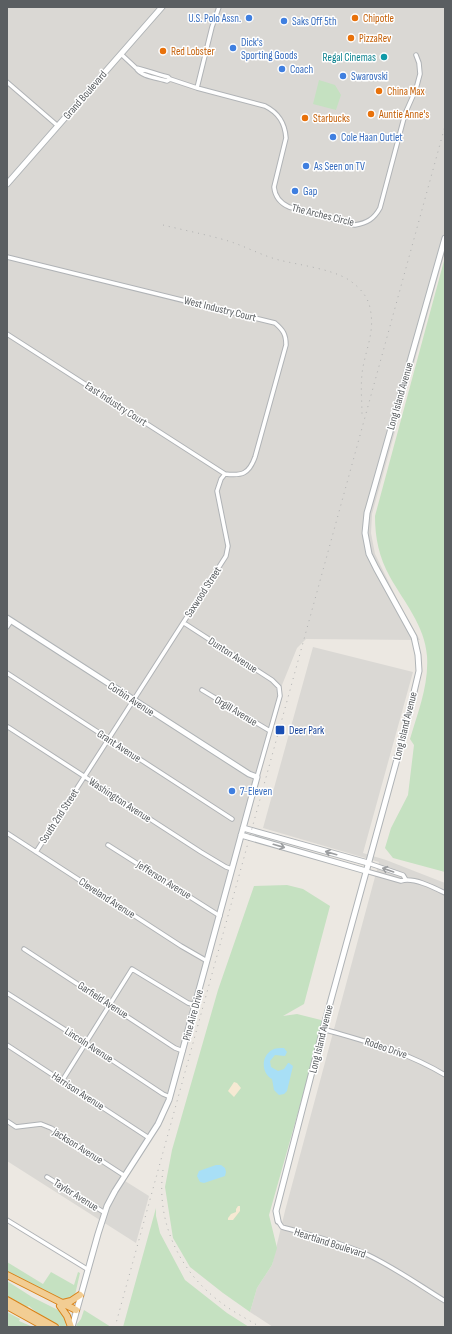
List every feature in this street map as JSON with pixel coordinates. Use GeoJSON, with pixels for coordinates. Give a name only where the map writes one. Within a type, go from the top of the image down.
{"type":"FeatureCollection","features":[{"type":"Feature","properties":{"kind":"highway"},"geometry":{"type":"LineString","coordinates":[[7,1275],[62,1305],[71,1327]]}},
{"type":"Feature","properties":{"kind":"highway"},"geometry":{"type":"LineString","coordinates":[[7,1279],[76,1312]]}},
{"type":"Feature","properties":{"kind":"highway"},"geometry":{"type":"LineString","coordinates":[[62,1305],[72,1301],[80,1295]]}},
{"type":"Feature","properties":{"kind":"highway"},"geometry":{"type":"LineString","coordinates":[[7,1299],[19,1310],[45,1327]]}},
{"type":"Feature","properties":{"kind":"highway"},"geometry":{"type":"LineString","coordinates":[[7,1307],[19,1310],[55,1327]]}},
{"type":"Feature","properties":{"kind":"street","name":"Grand Boulevard"},"geometry":{"type":"LineString","coordinates":[[7,184],[162,7]]}},
{"type":"Feature","properties":{"kind":"street"},"geometry":{"type":"LineString","coordinates":[[121,54],[144,75],[167,81],[170,79],[197,88],[212,27],[219,7]]}},
{"type":"Feature","properties":{"kind":"street","name":"The Arches Circle"},"geometry":{"type":"LineString","coordinates":[[197,88],[265,106],[274,110],[280,116],[286,130],[286,138],[274,187],[278,199],[284,205],[355,224],[363,224],[376,215],[380,208],[405,114],[416,89],[420,74],[419,63],[416,55]]}},
{"type":"Feature","properties":{"kind":"street"},"geometry":{"type":"LineString","coordinates":[[7,82],[58,126]]}},
{"type":"Feature","properties":{"kind":"street","name":"Long Island Avenue"},"geometry":{"type":"LineString","coordinates":[[278,1221],[276,1211],[323,1029],[405,730],[419,671],[418,655],[414,637],[369,554],[365,533],[367,513],[445,238]]}},
{"type":"Feature","properties":{"kind":"street","name":"West Industry Court"},"geometry":{"type":"LineString","coordinates":[[7,257],[275,323],[281,328],[286,336],[286,345],[252,466],[245,473],[236,475],[225,474]]}},
{"type":"Feature","properties":{"kind":"street","name":"East Industry Court"},"geometry":{"type":"LineString","coordinates":[[7,334],[225,474]]}},
{"type":"Feature","properties":{"kind":"street","name":"Saxwood Street"},"geometry":{"type":"LineString","coordinates":[[133,700],[226,556],[228,546],[217,491],[221,479],[225,474]]}},
{"type":"Feature","properties":{"kind":"street"},"geometry":{"type":"LineString","coordinates":[[7,627],[9,619]]}},
{"type":"Feature","properties":{"kind":"street","name":"Corbin Avenue"},"geometry":{"type":"LineString","coordinates":[[9,619],[249,774],[257,777]]}},
{"type":"Feature","properties":{"kind":"street","name":"Dunton Avenue"},"geometry":{"type":"LineString","coordinates":[[184,623],[272,680],[280,690]]}},
{"type":"Feature","properties":{"kind":"street","name":"Grant Avenue"},"geometry":{"type":"LineString","coordinates":[[7,673],[232,819]]}},
{"type":"Feature","properties":{"kind":"street","name":"Orgill Avenue"},"geometry":{"type":"LineString","coordinates":[[202,690],[270,731]]}},
{"type":"Feature","properties":{"kind":"street","name":"Pine Aire Drive"},"geometry":{"type":"LineString","coordinates":[[71,1327],[87,1269],[105,1213],[113,1195],[165,1111],[170,1097],[280,696],[280,690]]}},
{"type":"Feature","properties":{"kind":"street","name":"South 2nd Street"},"geometry":{"type":"LineString","coordinates":[[36,852],[133,700]]}},
{"type":"Feature","properties":{"kind":"street","name":"Washington Avenue"},"geometry":{"type":"LineString","coordinates":[[8,727],[201,852],[232,869]]}},
{"type":"Feature","properties":{"kind":"street"},"geometry":{"type":"LineString","coordinates":[[243,828],[368,863],[403,875],[406,880]]}},
{"type":"Feature","properties":{"kind":"street","name":"Cleveland Avenue"},"geometry":{"type":"LineString","coordinates":[[7,833],[181,946],[207,961]]}},
{"type":"Feature","properties":{"kind":"street"},"geometry":{"type":"LineString","coordinates":[[241,835],[401,882],[406,880],[432,886],[445,893]]}},
{"type":"Feature","properties":{"kind":"street","name":"Jefferson Avenue"},"geometry":{"type":"LineString","coordinates":[[108,845],[220,916]]}},
{"type":"Feature","properties":{"kind":"street","name":"Garfield Avenue"},"geometry":{"type":"LineString","coordinates":[[24,948],[175,1048],[183,1051]]}},
{"type":"Feature","properties":{"kind":"street"},"geometry":{"type":"LineString","coordinates":[[62,1081],[132,969],[195,1006]]}},
{"type":"Feature","properties":{"kind":"street","name":"Lincoln Avenue"},"geometry":{"type":"LineString","coordinates":[[7,993],[163,1094],[170,1097]]}},
{"type":"Feature","properties":{"kind":"street","name":"Rodeo Drive"},"geometry":{"type":"LineString","coordinates":[[323,1029],[397,1051],[414,1058],[445,1075]]}},
{"type":"Feature","properties":{"kind":"street","name":"Harrison Avenue"},"geometry":{"type":"LineString","coordinates":[[7,1045],[149,1138]]}},
{"type":"Feature","properties":{"kind":"street","name":"Jackson Avenue"},"geometry":{"type":"LineString","coordinates":[[7,1121],[16,1127],[41,1124],[51,1128],[125,1176]]}},
{"type":"Feature","properties":{"kind":"street","name":"Taylor Avenue"},"geometry":{"type":"LineString","coordinates":[[47,1177],[105,1213]]}},
{"type":"Feature","properties":{"kind":"street"},"geometry":{"type":"LineString","coordinates":[[7,1220],[87,1269]]}},
{"type":"Feature","properties":{"kind":"street","name":"Heartland Boulevard"},"geometry":{"type":"LineString","coordinates":[[278,1221],[282,1227],[336,1243],[366,1254],[384,1263],[445,1301]]}},
{"type":"Feature","properties":{"kind":"shaded area"},"geometry":{"type":"Polygon","coordinates":[[[7,7],[445,7],[445,252],[372,514],[371,533],[375,554],[401,607],[420,640],[306,639],[297,648],[280,690],[164,1120],[125,1181],[149,1196],[136,1243],[7,1161],[7,7]]]}},
{"type":"Feature","properties":{"kind":"shaded area"},"geometry":{"type":"Polygon","coordinates":[[[313,647],[413,672],[363,853],[386,860],[445,883],[445,1327],[273,1327],[250,1312],[257,1288],[272,1265],[285,1211],[379,862],[263,828],[313,647]]]}},
{"type":"Feature","properties":{"kind":"green space"},"geometry":{"type":"Polygon","coordinates":[[[319,80],[335,85],[341,95],[336,110],[313,104],[319,80]]]}},
{"type":"Feature","properties":{"kind":"green space"},"geometry":{"type":"Polygon","coordinates":[[[445,257],[445,872],[393,858],[385,848],[391,828],[408,795],[414,745],[410,739],[425,688],[427,656],[418,624],[390,577],[380,555],[375,516],[445,257]]]}},
{"type":"Feature","properties":{"kind":"green space"},"geometry":{"type":"Polygon","coordinates":[[[287,885],[303,889],[330,906],[304,1004],[283,1016],[297,1014],[321,1020],[323,1024],[269,1215],[277,1248],[272,1265],[257,1288],[250,1312],[190,1267],[173,1238],[165,1187],[172,1150],[218,990],[254,886],[287,885]]]}},
{"type":"Feature","properties":{"kind":"green space"},"geometry":{"type":"Polygon","coordinates":[[[156,1208],[156,1216],[160,1233],[185,1280],[227,1313],[249,1327],[123,1327],[156,1208]]]}},
{"type":"Feature","properties":{"kind":"green space"},"geometry":{"type":"Polygon","coordinates":[[[7,1262],[43,1284],[51,1272],[74,1285],[78,1272],[80,1273],[75,1295],[72,1298],[62,1301],[7,1273],[7,1262]]]}},
{"type":"Feature","properties":{"kind":"green space"},"geometry":{"type":"Polygon","coordinates":[[[7,1281],[32,1297],[62,1312],[66,1327],[57,1325],[29,1306],[27,1307],[7,1296],[7,1281]]]}},
{"type":"Feature","properties":{"kind":"green space"},"geometry":{"type":"Polygon","coordinates":[[[84,1310],[111,1327],[76,1327],[84,1310]]]}},
{"type":"Feature","properties":{"kind":"green space"},"geometry":{"type":"Polygon","coordinates":[[[7,1312],[20,1319],[19,1321],[33,1327],[8,1327],[7,1312]]]}},
{"type":"Feature","properties":{"kind":"sand"},"geometry":{"type":"Polygon","coordinates":[[[234,1082],[241,1088],[234,1097],[228,1091],[234,1082]]]}},
{"type":"Feature","properties":{"kind":"sand"},"geometry":{"type":"Polygon","coordinates":[[[238,1206],[240,1206],[240,1211],[233,1220],[228,1220],[231,1214],[236,1212],[238,1206]]]}},
{"type":"Feature","properties":{"kind":"water"},"geometry":{"type":"Polygon","coordinates":[[[276,1048],[284,1048],[287,1052],[285,1056],[275,1055],[270,1061],[271,1067],[278,1071],[284,1069],[288,1063],[293,1066],[287,1091],[284,1094],[279,1095],[274,1090],[272,1079],[264,1069],[264,1061],[268,1053],[272,1050],[276,1048]]]}},
{"type":"Feature","properties":{"kind":"water"},"geometry":{"type":"Polygon","coordinates":[[[216,1165],[221,1165],[225,1168],[225,1176],[204,1183],[200,1182],[197,1176],[199,1171],[216,1165]]]}},
{"type":"Feature","properties":{"kind":"railway"},"geometry":{"type":"LineString","coordinates":[[115,1327],[445,126]]}},
{"type":"Feature","properties":{"kind":"railway"},"geometry":{"type":"LineString","coordinates":[[163,225],[225,240],[279,260],[334,273],[356,285],[365,295],[369,304],[372,324],[362,373],[362,416]]}},
{"type":"Feature","properties":{"kind":"railway"},"geometry":{"type":"LineString","coordinates":[[163,1170],[163,1207],[173,1243],[181,1259],[205,1289],[228,1308],[260,1327]]}},
{"type":"Feature","properties":{"kind":"place","name":"U.S. Polo Assn."},"geometry":{"type":"Point","coordinates":[249,18]}},
{"type":"Feature","properties":{"kind":"place","name":"Chipotle"},"geometry":{"type":"Point","coordinates":[355,18]}},
{"type":"Feature","properties":{"kind":"place","name":"Saks Off 5th"},"geometry":{"type":"Point","coordinates":[284,21]}},
{"type":"Feature","properties":{"kind":"place","name":"PizzaRev"},"geometry":{"type":"Point","coordinates":[351,38]}},
{"type":"Feature","properties":{"kind":"place","name":"Dick's Sporting Goods"},"geometry":{"type":"Point","coordinates":[233,48]}},
{"type":"Feature","properties":{"kind":"place","name":"Red Lobster"},"geometry":{"type":"Point","coordinates":[163,51]}},
{"type":"Feature","properties":{"kind":"place","name":"Regal Cinemas"},"geometry":{"type":"Point","coordinates":[384,57]}},
{"type":"Feature","properties":{"kind":"place","name":"Coach"},"geometry":{"type":"Point","coordinates":[282,69]}},
{"type":"Feature","properties":{"kind":"place","name":"Swarovski"},"geometry":{"type":"Point","coordinates":[343,76]}},
{"type":"Feature","properties":{"kind":"place","name":"China Max"},"geometry":{"type":"Point","coordinates":[379,91]}},
{"type":"Feature","properties":{"kind":"place","name":"Auntie Anne's"},"geometry":{"type":"Point","coordinates":[371,114]}},
{"type":"Feature","properties":{"kind":"place","name":"Starbucks"},"geometry":{"type":"Point","coordinates":[305,118]}},
{"type":"Feature","properties":{"kind":"place","name":"Cole Haan Outlet"},"geometry":{"type":"Point","coordinates":[333,137]}},
{"type":"Feature","properties":{"kind":"place","name":"As Seen on TV"},"geometry":{"type":"Point","coordinates":[306,166]}},
{"type":"Feature","properties":{"kind":"place","name":"Gap"},"geometry":{"type":"Point","coordinates":[295,191]}},
{"type":"Feature","properties":{"kind":"place","name":"Deer Park"},"geometry":{"type":"Point","coordinates":[280,730]}},
{"type":"Feature","properties":{"kind":"place","name":"7-Eleven"},"geometry":{"type":"Point","coordinates":[232,791]}}]}
